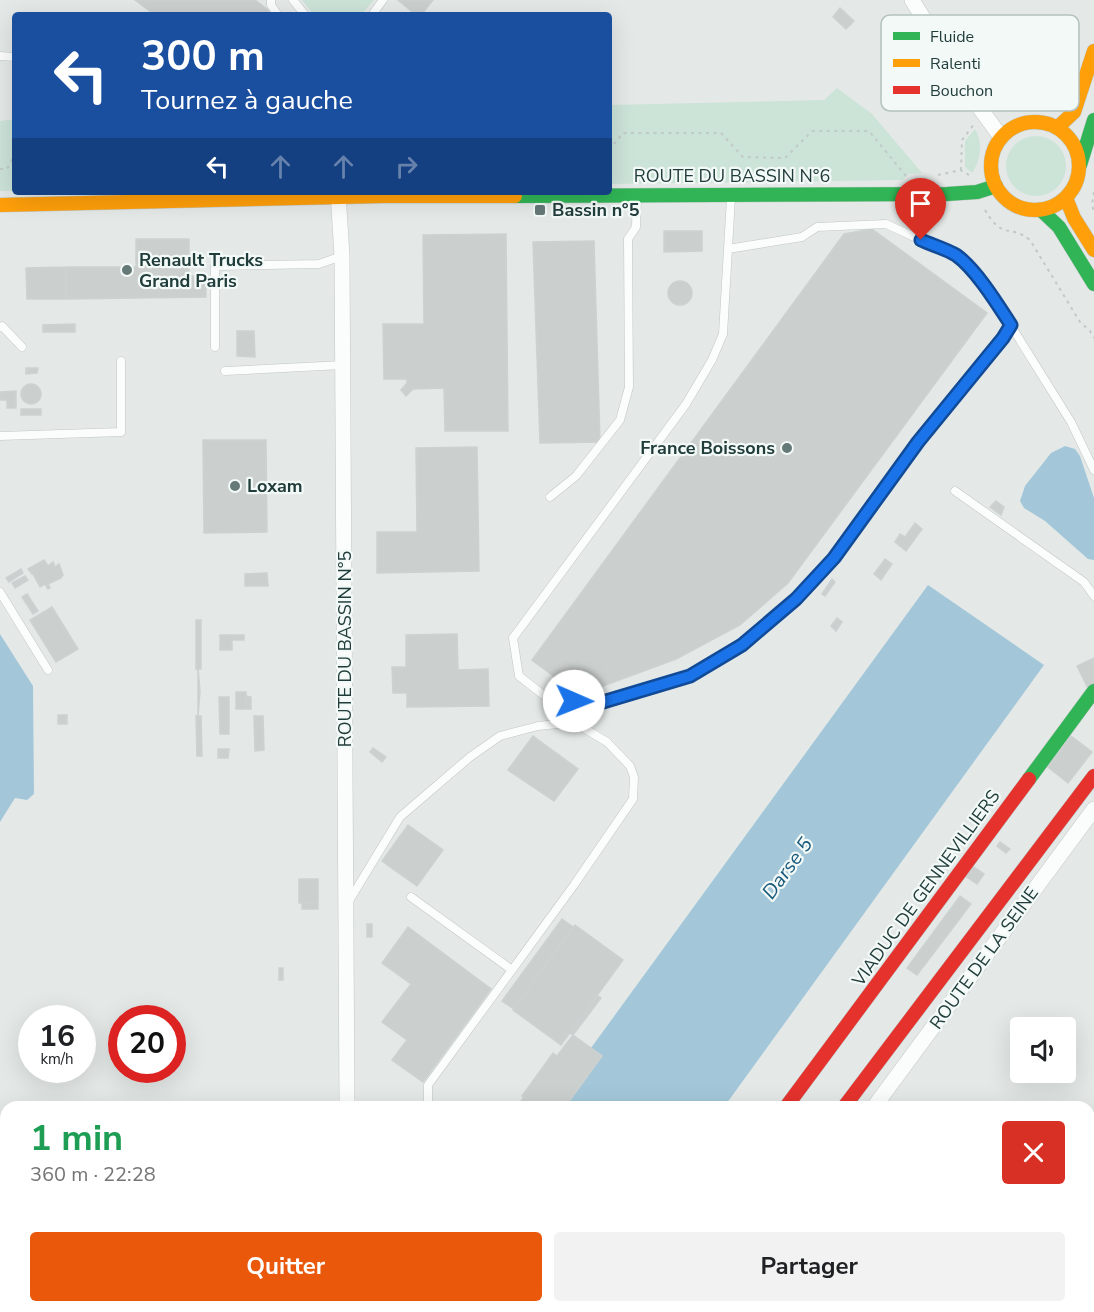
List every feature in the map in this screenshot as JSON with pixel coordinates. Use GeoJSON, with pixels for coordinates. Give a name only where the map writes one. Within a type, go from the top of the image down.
{"type":"FeatureCollection","features":[{"type":"Feature","properties":{"kind":"main road"},"geometry":{"type":"LineString","coordinates":[[1079,97],[1094,51]]}},
{"type":"Feature","properties":{"kind":"main road"},"geometry":{"type":"LineString","coordinates":[[1058,127],[1074,111]]}},
{"type":"Feature","properties":{"kind":"main road"},"geometry":{"type":"LineString","coordinates":[[1080,165],[1077,150],[1070,137],[1058,127],[1043,122],[1028,122],[1013,127],[1001,137],[994,148],[991,160],[996,186],[1004,197],[1015,205],[1028,210],[1041,210],[1055,206],[1066,198],[1077,183],[1094,120]]}},
{"type":"Feature","properties":{"kind":"main road","name":"ROUTE DU BASSIN N°6"},"geometry":{"type":"LineString","coordinates":[[612,195],[947,194],[977,192],[996,186]]}},
{"type":"Feature","properties":{"kind":"main road","name":"ROUTE DU BASSIN N°6"},"geometry":{"type":"LineString","coordinates":[[0,205],[338,195],[482,195]]}},
{"type":"Feature","properties":{"kind":"main road"},"geometry":{"type":"LineString","coordinates":[[1066,198],[1074,218],[1094,250]]}},
{"type":"Feature","properties":{"kind":"main road"},"geometry":{"type":"LineString","coordinates":[[1041,210],[1059,227],[1094,284]]}},
{"type":"Feature","properties":{"kind":"main road","name":"VIADUC DE GENNEVILLIERS"},"geometry":{"type":"LineString","coordinates":[[790,1101],[1094,690]]}},
{"type":"Feature","properties":{"kind":"main road"},"geometry":{"type":"LineString","coordinates":[[1083,789],[1094,763]]}},
{"type":"Feature","properties":{"kind":"main road"},"geometry":{"type":"LineString","coordinates":[[849,1101],[1094,776]]}},
{"type":"Feature","properties":{"kind":"street"},"geometry":{"type":"LineString","coordinates":[[912,0],[921,15]]}},
{"type":"Feature","properties":{"kind":"street"},"geometry":{"type":"LineString","coordinates":[[982,111],[1001,137]]}},
{"type":"Feature","properties":{"kind":"street","name":"ROUTE DU BASSIN N°5"},"geometry":{"type":"LineString","coordinates":[[338,195],[342,256],[347,1101]]}},
{"type":"Feature","properties":{"kind":"street","name":"ROUTE DE LA SEINE"},"geometry":{"type":"LineString","coordinates":[[878,1101],[1094,809]]}},
{"type":"Feature","properties":{"kind":"lane"},"geometry":{"type":"LineString","coordinates":[[293,0],[303,12]]}},
{"type":"Feature","properties":{"kind":"lane"},"geometry":{"type":"LineString","coordinates":[[731,194],[723,334],[712,360],[686,404],[513,638],[519,676],[546,697],[590,703],[603,702],[690,676],[742,645],[796,599],[834,558],[918,442],[1003,338],[1011,325]]}},
{"type":"Feature","properties":{"kind":"lane"},"geometry":{"type":"LineString","coordinates":[[550,497],[576,476],[620,420],[629,387],[628,239],[636,227],[637,195]]}},
{"type":"Feature","properties":{"kind":"lane"},"geometry":{"type":"LineString","coordinates":[[728,249],[802,237],[817,227],[886,224],[956,256],[993,297],[1071,422],[1094,470]]}},
{"type":"Feature","properties":{"kind":"lane"},"geometry":{"type":"LineString","coordinates":[[215,346],[215,266],[319,264],[342,256]]}},
{"type":"Feature","properties":{"kind":"lane"},"geometry":{"type":"LineString","coordinates":[[0,327],[2,326],[22,347]]}},
{"type":"Feature","properties":{"kind":"lane"},"geometry":{"type":"LineString","coordinates":[[0,436],[121,432],[121,361]]}},
{"type":"Feature","properties":{"kind":"lane"},"geometry":{"type":"LineString","coordinates":[[225,370],[343,365]]}},
{"type":"Feature","properties":{"kind":"lane"},"geometry":{"type":"LineString","coordinates":[[954,490],[1084,582],[1094,596]]}},
{"type":"Feature","properties":{"kind":"lane"},"geometry":{"type":"LineString","coordinates":[[0,592],[48,670]]}},
{"type":"Feature","properties":{"kind":"lane"},"geometry":{"type":"LineString","coordinates":[[346,905],[400,817],[470,757],[500,736],[538,726],[567,723],[582,727],[607,742],[630,766],[634,777],[633,799],[574,885],[428,1085],[428,1101]]}},
{"type":"Feature","properties":{"kind":"lane"},"geometry":{"type":"LineString","coordinates":[[411,897],[512,970]]}},
{"type":"Feature","properties":{"kind":"path"},"geometry":{"type":"LineString","coordinates":[[961,170],[962,140],[975,123],[990,122]]}},
{"type":"Feature","properties":{"kind":"path"},"geometry":{"type":"LineString","coordinates":[[612,146],[622,133],[721,133],[743,158],[785,158],[812,131],[869,131],[907,177]]}},
{"type":"Feature","properties":{"kind":"path"},"geometry":{"type":"LineString","coordinates":[[0,169],[7,168],[12,159]]}},
{"type":"Feature","properties":{"kind":"path"},"geometry":{"type":"LineString","coordinates":[[936,177],[946,172],[961,170],[972,177]]}},
{"type":"Feature","properties":{"kind":"path"},"geometry":{"type":"LineString","coordinates":[[1094,192],[1092,204],[1094,213]]}},
{"type":"Feature","properties":{"kind":"path"},"geometry":{"type":"LineString","coordinates":[[981,203],[997,227],[1030,240],[1080,322],[1094,338]]}},
{"type":"Feature","properties":{"kind":"green space"},"geometry":{"type":"Polygon","coordinates":[[[302,0],[374,0],[364,12],[312,12],[302,0]]]}},
{"type":"Feature","properties":{"kind":"green space"},"geometry":{"type":"Polygon","coordinates":[[[837,88],[872,114],[922,173],[909,174],[902,180],[612,184],[612,105],[824,100],[837,88]]]}},
{"type":"Feature","properties":{"kind":"green space"},"geometry":{"type":"Polygon","coordinates":[[[12,119],[12,191],[0,191],[0,121],[12,119]]]}},
{"type":"Feature","properties":{"kind":"green space"},"geometry":{"type":"Polygon","coordinates":[[[975,129],[978,134],[980,151],[972,173],[965,167],[965,141],[975,129]]]}},
{"type":"Feature","properties":{"kind":"green space"},"geometry":{"type":"Polygon","coordinates":[[[1036,136],[1053,141],[1061,149],[1066,166],[1061,183],[1053,191],[1036,196],[1019,191],[1011,183],[1006,166],[1011,149],[1019,141],[1036,136]]]}},
{"type":"Feature","properties":{"kind":"water"},"geometry":{"type":"Polygon","coordinates":[[[1065,446],[1075,449],[1080,456],[1094,498],[1094,560],[1088,559],[1045,521],[1024,508],[1020,501],[1025,486],[1051,453],[1065,446]]]}},
{"type":"Feature","properties":{"kind":"water","name":"Darse 5"},"geometry":{"type":"Polygon","coordinates":[[[928,585],[1044,665],[728,1101],[552,1101],[928,585]]]}},
{"type":"Feature","properties":{"kind":"water"},"geometry":{"type":"Polygon","coordinates":[[[0,634],[33,686],[34,794],[27,800],[15,798],[0,822],[0,634]]]}},
{"type":"Feature","properties":{"kind":"building"},"geometry":{"type":"Polygon","coordinates":[[[135,0],[255,0],[269,11],[268,12],[151,12],[135,0]]]}},
{"type":"Feature","properties":{"kind":"building"},"geometry":{"type":"Polygon","coordinates":[[[398,0],[433,0],[423,12],[412,12],[398,0]]]}},
{"type":"Feature","properties":{"kind":"building"},"geometry":{"type":"Polygon","coordinates":[[[840,8],[854,21],[846,29],[833,17],[840,8]]]}},
{"type":"Feature","properties":{"kind":"building","name":"France Boissons"},"geometry":{"type":"Polygon","coordinates":[[[872,229],[987,313],[788,583],[740,625],[676,659],[579,695],[532,660],[844,234],[872,229]]]}},
{"type":"Feature","properties":{"kind":"building"},"geometry":{"type":"Polygon","coordinates":[[[664,231],[702,231],[702,251],[664,252],[664,231]]]}},
{"type":"Feature","properties":{"kind":"building"},"geometry":{"type":"Polygon","coordinates":[[[506,234],[508,431],[445,431],[444,388],[413,389],[406,396],[401,390],[407,383],[407,379],[384,379],[383,324],[424,324],[423,235],[506,234]]]}},
{"type":"Feature","properties":{"kind":"building","name":"Renault Trucks Grand Paris"},"geometry":{"type":"Polygon","coordinates":[[[136,239],[189,239],[189,276],[206,276],[206,297],[66,299],[66,267],[136,267],[136,239]]]}},
{"type":"Feature","properties":{"kind":"building"},"geometry":{"type":"Polygon","coordinates":[[[594,241],[600,442],[540,443],[533,242],[594,241]]]}},
{"type":"Feature","properties":{"kind":"building"},"geometry":{"type":"Polygon","coordinates":[[[66,267],[66,299],[27,299],[26,268],[66,267]]]}},
{"type":"Feature","properties":{"kind":"building"},"geometry":{"type":"Polygon","coordinates":[[[680,281],[689,284],[692,293],[689,302],[680,305],[671,302],[668,293],[671,284],[680,281]]]}},
{"type":"Feature","properties":{"kind":"building"},"geometry":{"type":"Polygon","coordinates":[[[75,324],[75,332],[43,332],[43,325],[75,324]]]}},
{"type":"Feature","properties":{"kind":"building"},"geometry":{"type":"Polygon","coordinates":[[[237,331],[254,331],[255,357],[237,356],[237,331]]]}},
{"type":"Feature","properties":{"kind":"building"},"geometry":{"type":"Polygon","coordinates":[[[26,368],[38,368],[37,373],[26,374],[26,368]]]}},
{"type":"Feature","properties":{"kind":"building"},"geometry":{"type":"Polygon","coordinates":[[[27,384],[35,384],[41,390],[41,398],[35,404],[27,404],[21,398],[21,390],[27,384]]]}},
{"type":"Feature","properties":{"kind":"building"},"geometry":{"type":"Polygon","coordinates":[[[16,391],[16,408],[7,408],[7,400],[0,400],[0,392],[16,391]]]}},
{"type":"Feature","properties":{"kind":"building"},"geometry":{"type":"Polygon","coordinates":[[[21,409],[41,409],[41,415],[21,415],[21,409]]]}},
{"type":"Feature","properties":{"kind":"building","name":"Loxam"},"geometry":{"type":"Polygon","coordinates":[[[203,440],[266,440],[267,532],[204,533],[203,440]]]}},
{"type":"Feature","properties":{"kind":"building"},"geometry":{"type":"Polygon","coordinates":[[[477,447],[479,571],[377,573],[377,532],[417,532],[416,448],[477,447]]]}},
{"type":"Feature","properties":{"kind":"building"},"geometry":{"type":"Polygon","coordinates":[[[996,501],[1004,507],[1001,515],[990,507],[996,501]]]}},
{"type":"Feature","properties":{"kind":"building"},"geometry":{"type":"Polygon","coordinates":[[[915,523],[922,529],[906,551],[895,542],[900,534],[905,537],[915,523]]]}},
{"type":"Feature","properties":{"kind":"building"},"geometry":{"type":"Polygon","coordinates":[[[885,559],[892,564],[881,580],[874,574],[885,559]]]}},
{"type":"Feature","properties":{"kind":"building"},"geometry":{"type":"Polygon","coordinates":[[[44,560],[48,566],[53,562],[55,567],[59,564],[63,575],[48,584],[50,588],[48,589],[45,584],[40,587],[28,569],[44,560]]]}},
{"type":"Feature","properties":{"kind":"building"},"geometry":{"type":"Polygon","coordinates":[[[21,569],[23,573],[9,582],[6,578],[21,569]]]}},
{"type":"Feature","properties":{"kind":"building"},"geometry":{"type":"Polygon","coordinates":[[[267,573],[268,586],[245,586],[245,574],[267,573]]]}},
{"type":"Feature","properties":{"kind":"building"},"geometry":{"type":"Polygon","coordinates":[[[25,576],[28,580],[15,588],[12,583],[25,576]]]}},
{"type":"Feature","properties":{"kind":"building"},"geometry":{"type":"Polygon","coordinates":[[[832,579],[835,582],[825,596],[822,594],[832,579]]]}},
{"type":"Feature","properties":{"kind":"building"},"geometry":{"type":"Polygon","coordinates":[[[27,594],[38,611],[33,614],[22,597],[27,594]]]}},
{"type":"Feature","properties":{"kind":"building"},"geometry":{"type":"Polygon","coordinates":[[[52,607],[78,649],[56,662],[30,620],[52,607]]]}},
{"type":"Feature","properties":{"kind":"building"},"geometry":{"type":"Polygon","coordinates":[[[837,618],[842,622],[836,631],[831,626],[837,618]]]}},
{"type":"Feature","properties":{"kind":"building"},"geometry":{"type":"Polygon","coordinates":[[[196,620],[201,620],[201,669],[196,669],[196,620]]]}},
{"type":"Feature","properties":{"kind":"building"},"geometry":{"type":"Polygon","coordinates":[[[457,634],[458,670],[488,669],[489,706],[407,707],[407,693],[393,693],[392,667],[406,667],[406,635],[457,634]]]}},
{"type":"Feature","properties":{"kind":"building"},"geometry":{"type":"Polygon","coordinates":[[[220,635],[232,635],[232,650],[220,650],[220,635]]]}},
{"type":"Feature","properties":{"kind":"building"},"geometry":{"type":"Polygon","coordinates":[[[232,635],[244,635],[244,640],[232,640],[232,635]]]}},
{"type":"Feature","properties":{"kind":"building"},"geometry":{"type":"Polygon","coordinates":[[[1094,658],[1094,685],[1088,688],[1077,666],[1094,658]]]}},
{"type":"Feature","properties":{"kind":"building"},"geometry":{"type":"Polygon","coordinates":[[[198,669],[200,691],[198,716],[198,669]]]}},
{"type":"Feature","properties":{"kind":"building"},"geometry":{"type":"Polygon","coordinates":[[[236,692],[246,692],[246,709],[236,709],[236,692]]]}},
{"type":"Feature","properties":{"kind":"building"},"geometry":{"type":"Polygon","coordinates":[[[246,696],[251,697],[251,709],[246,709],[246,696]]]}},
{"type":"Feature","properties":{"kind":"building"},"geometry":{"type":"Polygon","coordinates":[[[219,697],[229,697],[229,734],[220,734],[219,697]]]}},
{"type":"Feature","properties":{"kind":"building"},"geometry":{"type":"Polygon","coordinates":[[[58,715],[67,715],[67,724],[58,724],[58,715]]]}},
{"type":"Feature","properties":{"kind":"building"},"geometry":{"type":"Polygon","coordinates":[[[196,716],[201,716],[202,756],[197,756],[196,716]]]}},
{"type":"Feature","properties":{"kind":"building"},"geometry":{"type":"Polygon","coordinates":[[[254,716],[263,716],[264,750],[255,751],[254,716]]]}},
{"type":"Feature","properties":{"kind":"building"},"geometry":{"type":"Polygon","coordinates":[[[533,736],[578,769],[554,801],[508,770],[533,736]]]}},
{"type":"Feature","properties":{"kind":"building"},"geometry":{"type":"Polygon","coordinates":[[[1071,736],[1092,752],[1068,783],[1048,767],[1071,736]]]}},
{"type":"Feature","properties":{"kind":"building"},"geometry":{"type":"Polygon","coordinates":[[[373,748],[386,757],[382,762],[370,752],[373,748]]]}},
{"type":"Feature","properties":{"kind":"building"},"geometry":{"type":"Polygon","coordinates":[[[218,749],[229,749],[228,758],[218,758],[218,749]]]}},
{"type":"Feature","properties":{"kind":"building"},"geometry":{"type":"Polygon","coordinates":[[[408,825],[443,850],[417,886],[382,861],[408,825]]]}},
{"type":"Feature","properties":{"kind":"building"},"geometry":{"type":"Polygon","coordinates":[[[1000,842],[1010,849],[1006,853],[997,846],[1000,842]]]}},
{"type":"Feature","properties":{"kind":"building"},"geometry":{"type":"Polygon","coordinates":[[[971,865],[984,874],[977,884],[964,875],[971,865]]]}},
{"type":"Feature","properties":{"kind":"building"},"geometry":{"type":"Polygon","coordinates":[[[299,879],[318,879],[318,903],[299,903],[299,879]]]}},
{"type":"Feature","properties":{"kind":"building"},"geometry":{"type":"Polygon","coordinates":[[[960,896],[971,904],[917,975],[907,968],[960,896]]]}},
{"type":"Feature","properties":{"kind":"building"},"geometry":{"type":"Polygon","coordinates":[[[302,903],[318,903],[318,909],[302,909],[302,903]]]}},
{"type":"Feature","properties":{"kind":"building"},"geometry":{"type":"Polygon","coordinates":[[[562,919],[573,927],[514,1009],[502,1001],[562,919]]]}},
{"type":"Feature","properties":{"kind":"building"},"geometry":{"type":"Polygon","coordinates":[[[367,924],[372,924],[372,937],[367,937],[367,924]]]}},
{"type":"Feature","properties":{"kind":"building"},"geometry":{"type":"Polygon","coordinates":[[[575,925],[623,960],[561,1045],[513,1010],[575,925]]]}},
{"type":"Feature","properties":{"kind":"building"},"geometry":{"type":"Polygon","coordinates":[[[408,927],[491,989],[423,1082],[392,1060],[407,1040],[382,1022],[411,984],[382,963],[408,927]]]}},
{"type":"Feature","properties":{"kind":"building"},"geometry":{"type":"Polygon","coordinates":[[[279,968],[283,968],[283,980],[279,980],[279,968]]]}},
{"type":"Feature","properties":{"kind":"building"},"geometry":{"type":"Polygon","coordinates":[[[597,995],[601,998],[573,1035],[570,1033],[597,995]]]}},
{"type":"Feature","properties":{"kind":"building"},"geometry":{"type":"Polygon","coordinates":[[[573,1035],[602,1056],[569,1101],[521,1101],[524,1097],[522,1096],[553,1053],[557,1056],[573,1035]]]}},
{"type":"Feature","properties":{"kind":"traffic: fast"},"geometry":{"type":"LineString","coordinates":[[1080,165],[1094,120]]}},
{"type":"Feature","properties":{"kind":"traffic: fast"},"geometry":{"type":"LineString","coordinates":[[515,196],[947,194],[977,192],[996,186]]}},
{"type":"Feature","properties":{"kind":"traffic: fast"},"geometry":{"type":"LineString","coordinates":[[1041,210],[1059,227],[1094,284]]}},
{"type":"Feature","properties":{"kind":"traffic: fast"},"geometry":{"type":"LineString","coordinates":[[1029,779],[1094,691]]}},
{"type":"Feature","properties":{"kind":"traffic: slow"},"geometry":{"type":"LineString","coordinates":[[1079,97],[1094,51]]}},
{"type":"Feature","properties":{"kind":"traffic: slow"},"geometry":{"type":"LineString","coordinates":[[1058,127],[1074,111]]}},
{"type":"Feature","properties":{"kind":"traffic: slow"},"geometry":{"type":"LineString","coordinates":[[1035,122],[1060,129],[1072,141],[1079,166],[1072,191],[1060,203],[1035,210],[1010,203],[998,191],[991,166],[998,141],[1010,129],[1035,122]]}},
{"type":"Feature","properties":{"kind":"traffic: slow"},"geometry":{"type":"LineString","coordinates":[[0,205],[383,196],[515,196]]}},
{"type":"Feature","properties":{"kind":"traffic: slow"},"geometry":{"type":"LineString","coordinates":[[1066,198],[1074,218],[1094,250]]}},
{"type":"Feature","properties":{"kind":"traffic: jam"},"geometry":{"type":"LineString","coordinates":[[849,1101],[1094,776]]}},
{"type":"Feature","properties":{"kind":"traffic: jam"},"geometry":{"type":"LineString","coordinates":[[790,1101],[1029,779]]}},
{"type":"Feature","properties":{"kind":"place","name":"Bassin n°5"},"geometry":{"type":"Point","coordinates":[540,210]}},
{"type":"Feature","properties":{"kind":"place","name":"Renault Trucks Grand Paris"},"geometry":{"type":"Point","coordinates":[127,270]}},
{"type":"Feature","properties":{"kind":"place","name":"France Boissons"},"geometry":{"type":"Point","coordinates":[787,448]}},
{"type":"Feature","properties":{"kind":"place","name":"Loxam"},"geometry":{"type":"Point","coordinates":[235,486]}},
{"type":"Feature","properties":{"kind":"route"},"geometry":{"type":"LineString","coordinates":[[574,701],[603,702],[690,676],[742,645],[796,599],[834,558],[918,442],[1003,338],[1011,325],[993,297],[971,270],[956,256],[921,240]]}}]}
